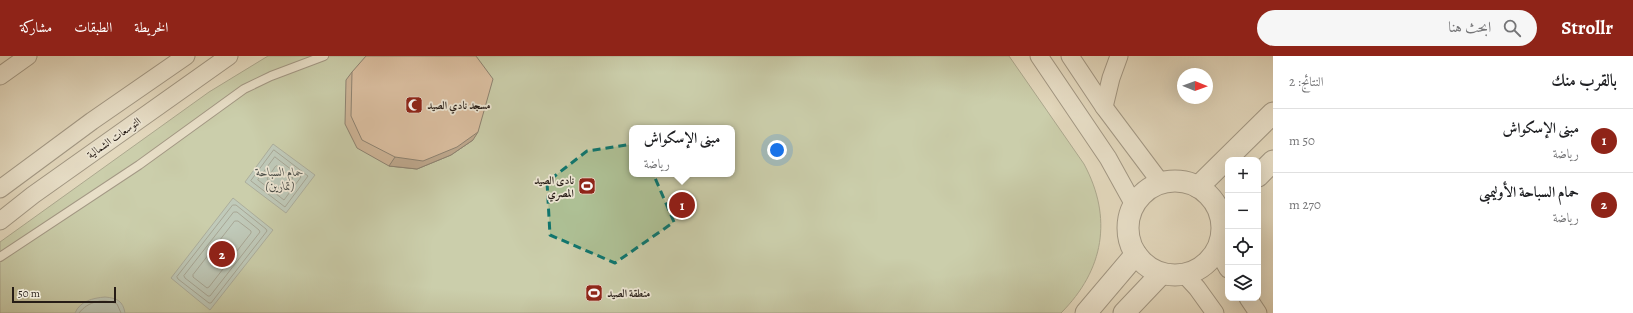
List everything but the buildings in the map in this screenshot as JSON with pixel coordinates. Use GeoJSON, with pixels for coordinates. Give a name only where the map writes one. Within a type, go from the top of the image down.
{"type":"FeatureCollection","features":[{"type":"Feature","properties":{"kind":"street"},"geometry":{"type":"LineString","coordinates":[[0,76],[28,56]]}},
{"type":"Feature","properties":{"kind":"street"},"geometry":{"type":"LineString","coordinates":[[0,189],[92,121],[186,56]]}},
{"type":"Feature","properties":{"kind":"street","name":"التوسعات الشمالية"},"geometry":{"type":"LineString","coordinates":[[0,221],[32,195],[229,56]]}},
{"type":"Feature","properties":{"kind":"street"},"geometry":{"type":"LineString","coordinates":[[1038,56],[1108,158],[1134,205]]}},
{"type":"Feature","properties":{"kind":"street"},"geometry":{"type":"LineString","coordinates":[[1070,56],[1104,107],[1161,183]]}},
{"type":"Feature","properties":{"kind":"street"},"geometry":{"type":"LineString","coordinates":[[1104,107],[1111,78],[1119,56]]}},
{"type":"Feature","properties":{"kind":"street"},"geometry":{"type":"LineString","coordinates":[[1198,187],[1273,113]]}},
{"type":"Feature","properties":{"kind":"street"},"geometry":{"type":"LineString","coordinates":[[1261,173],[1273,161]]}},
{"type":"Feature","properties":{"kind":"street"},"geometry":{"type":"LineString","coordinates":[[1180,181],[1198,187],[1224,210],[1222,229],[1217,250],[1204,266],[1185,275],[1173,276],[1161,274],[1146,266],[1131,245],[1128,230],[1130,215],[1134,205],[1151,188],[1161,183],[1180,181]]}},
{"type":"Feature","properties":{"kind":"street"},"geometry":{"type":"LineString","coordinates":[[1217,250],[1226,265]]}},
{"type":"Feature","properties":{"kind":"street"},"geometry":{"type":"LineString","coordinates":[[1086,313],[1136,254]]}},
{"type":"Feature","properties":{"kind":"street"},"geometry":{"type":"LineString","coordinates":[[1124,313],[1161,274]]}},
{"type":"Feature","properties":{"kind":"street"},"geometry":{"type":"LineString","coordinates":[[1185,275],[1197,288],[1215,313]]}},
{"type":"Feature","properties":{"kind":"street"},"geometry":{"type":"LineString","coordinates":[[1250,301],[1258,313]]}},
{"type":"Feature","properties":{"kind":"lane"},"geometry":{"type":"LineString","coordinates":[[0,257],[139,165],[244,88],[324,56]]}},
{"type":"Feature","properties":{"kind":"highlighted area"},"geometry":{"type":"Polygon","coordinates":[[[640,143],[674,222],[615,263],[550,235],[547,182],[587,151],[640,143]]]}},
{"type":"Feature","properties":{"kind":"green space","name":"نادى الصيد المصري"},"geometry":{"type":"Polygon","coordinates":[[[268,56],[1009,56],[1084,164],[1093,184],[1099,204],[1101,224],[1100,243],[1095,261],[1087,279],[1076,296],[1061,313],[0,313],[0,242],[209,92],[268,56]]]}},
{"type":"Feature","properties":{"kind":"water","name":"حمام السباحة (تمارين)"},"geometry":{"type":"Polygon","coordinates":[[[273,144],[315,175],[286,213],[245,182],[273,144]]]}},
{"type":"Feature","properties":{"kind":"water"},"geometry":{"type":"Polygon","coordinates":[[[233,198],[273,230],[210,310],[171,278],[233,198]]]}},
{"type":"Feature","properties":{"kind":"water"},"geometry":{"type":"Polygon","coordinates":[[[105,297],[113,298],[119,301],[123,306],[125,313],[75,313],[80,306],[87,301],[105,297]]]}},
{"type":"Feature","properties":{"kind":"place","name":"مسجد نادي الصيد"},"geometry":{"type":"Point","coordinates":[414,105]}},
{"type":"Feature","properties":{"kind":"place","name":"نادى الصيد المصري"},"geometry":{"type":"Point","coordinates":[587,186]}},
{"type":"Feature","properties":{"kind":"place","name":"مبنى الإسكواش"},"geometry":{"type":"Point","coordinates":[682,205]}},
{"type":"Feature","properties":{"kind":"place","name":"حمام السباحة الأوليمبى"},"geometry":{"type":"Point","coordinates":[222,254]}},
{"type":"Feature","properties":{"kind":"place","name":"منطقة الصيد"},"geometry":{"type":"Point","coordinates":[594,293]}}]}
